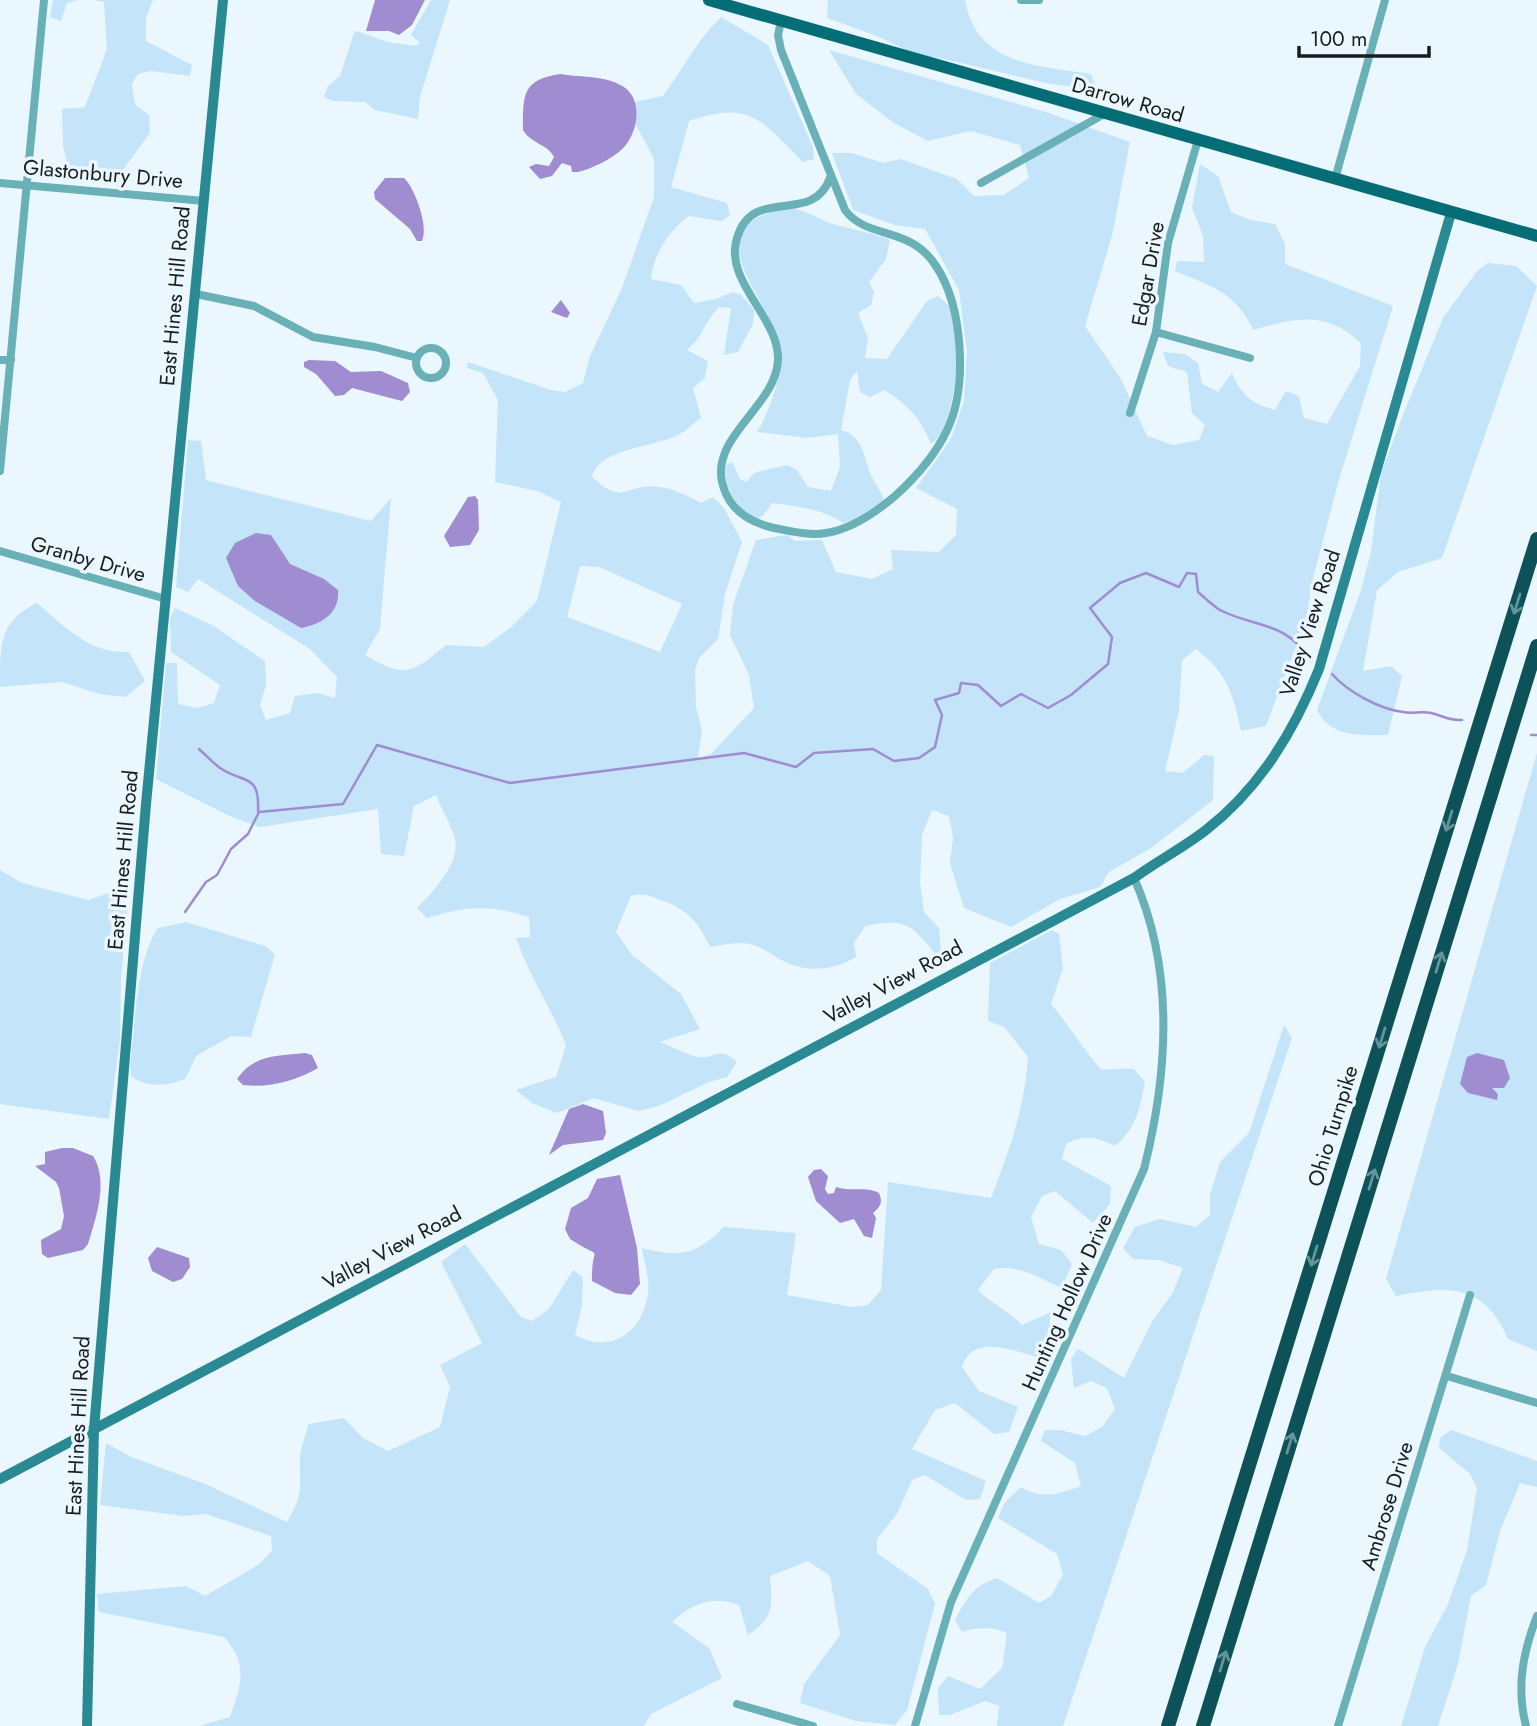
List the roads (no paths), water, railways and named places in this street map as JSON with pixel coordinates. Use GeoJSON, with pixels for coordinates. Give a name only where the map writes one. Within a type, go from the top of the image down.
{"type":"FeatureCollection","features":[{"type":"Feature","properties":{"kind":"highway","name":"Ohio Turnpike"},"geometry":{"type":"LineString","coordinates":[[1168,1726],[1537,539]]}},
{"type":"Feature","properties":{"kind":"highway"},"geometry":{"type":"LineString","coordinates":[[1203,1726],[1537,646]]}},
{"type":"Feature","properties":{"kind":"main road","name":"East Hines Hill Road"},"geometry":{"type":"LineString","coordinates":[[87,1726],[94,1429],[166,599],[223,0]]}},
{"type":"Feature","properties":{"kind":"main road","name":"Darrow Road"},"geometry":{"type":"LineString","coordinates":[[709,0],[1537,236]]}},
{"type":"Feature","properties":{"kind":"main road","name":"Valley View Road"},"geometry":{"type":"LineString","coordinates":[[0,1479],[1134,878],[1207,829],[1238,802],[1275,756],[1304,707],[1319,669],[1451,213]]}},
{"type":"Feature","properties":{"kind":"street"},"geometry":{"type":"LineString","coordinates":[[0,471],[44,0]]}},
{"type":"Feature","properties":{"kind":"street"},"geometry":{"type":"LineString","coordinates":[[1021,0],[1039,0]]}},
{"type":"Feature","properties":{"kind":"street"},"geometry":{"type":"LineString","coordinates":[[1335,179],[1385,0]]}},
{"type":"Feature","properties":{"kind":"street"},"geometry":{"type":"LineString","coordinates":[[781,21],[778,35],[781,50],[830,177],[852,219],[911,241],[928,254],[937,267],[954,307],[959,338],[959,363],[951,422],[918,473],[866,518],[843,528],[813,534],[767,526],[739,513],[724,491],[721,466],[725,452],[771,386],[778,361],[773,337],[736,261],[734,247],[739,231],[750,217],[767,208],[800,205],[815,200],[826,188],[830,177]]}},
{"type":"Feature","properties":{"kind":"street"},"geometry":{"type":"LineString","coordinates":[[981,183],[1106,113]]}},
{"type":"Feature","properties":{"kind":"street","name":"Edgar Drive"},"geometry":{"type":"LineString","coordinates":[[1130,413],[1156,332],[1168,243],[1198,140]]}},
{"type":"Feature","properties":{"kind":"street","name":"Glastonbury Drive"},"geometry":{"type":"LineString","coordinates":[[0,183],[204,201]]}},
{"type":"Feature","properties":{"kind":"street"},"geometry":{"type":"LineString","coordinates":[[196,294],[254,306],[313,337],[375,347],[417,358]]}},
{"type":"Feature","properties":{"kind":"street"},"geometry":{"type":"LineString","coordinates":[[1156,332],[1250,358]]}},
{"type":"Feature","properties":{"kind":"street"},"geometry":{"type":"LineString","coordinates":[[0,360],[11,360]]}},
{"type":"Feature","properties":{"kind":"street","name":"Granby Drive"},"geometry":{"type":"LineString","coordinates":[[0,551],[166,599]]}},
{"type":"Feature","properties":{"kind":"street","name":"Hunting Hollow Drive"},"geometry":{"type":"LineString","coordinates":[[915,1726],[951,1602],[1144,1169],[1154,1128],[1164,1041],[1158,960],[1149,918],[1134,878]]}},
{"type":"Feature","properties":{"kind":"street","name":"Ambrose Drive"},"geometry":{"type":"LineString","coordinates":[[1338,1726],[1470,1295]]}},
{"type":"Feature","properties":{"kind":"street"},"geometry":{"type":"LineString","coordinates":[[1447,1376],[1537,1403]]}},
{"type":"Feature","properties":{"kind":"street"},"geometry":{"type":"LineString","coordinates":[[1526,1726],[1521,1676],[1528,1638],[1537,1616]]}},
{"type":"Feature","properties":{"kind":"street"},"geometry":{"type":"LineString","coordinates":[[737,1704],[813,1726]]}},
{"type":"Feature","properties":{"kind":"waterway"},"geometry":{"type":"LineString","coordinates":[[185,912],[206,882],[217,875],[231,849],[248,834],[259,812],[343,804],[377,745],[510,783],[744,753],[796,767],[814,753],[873,749],[894,761],[919,758],[935,747],[942,715],[935,700],[959,693],[961,683],[978,685],[1001,706],[1021,694],[1048,708],[1071,695],[1108,664],[1112,637],[1090,608],[1120,583],[1146,573],[1179,587],[1187,573],[1196,574],[1198,592],[1220,610],[1269,627],[1291,638],[1311,661]]}},
{"type":"Feature","properties":{"kind":"waterway"},"geometry":{"type":"LineString","coordinates":[[1332,674],[1355,693],[1384,707],[1406,713],[1424,712],[1462,720]]}},
{"type":"Feature","properties":{"kind":"waterway"},"geometry":{"type":"LineString","coordinates":[[1531,735],[1537,735]]}},
{"type":"Feature","properties":{"kind":"waterway"},"geometry":{"type":"LineString","coordinates":[[199,749],[220,768],[253,785],[258,799],[258,811]]}}]}
